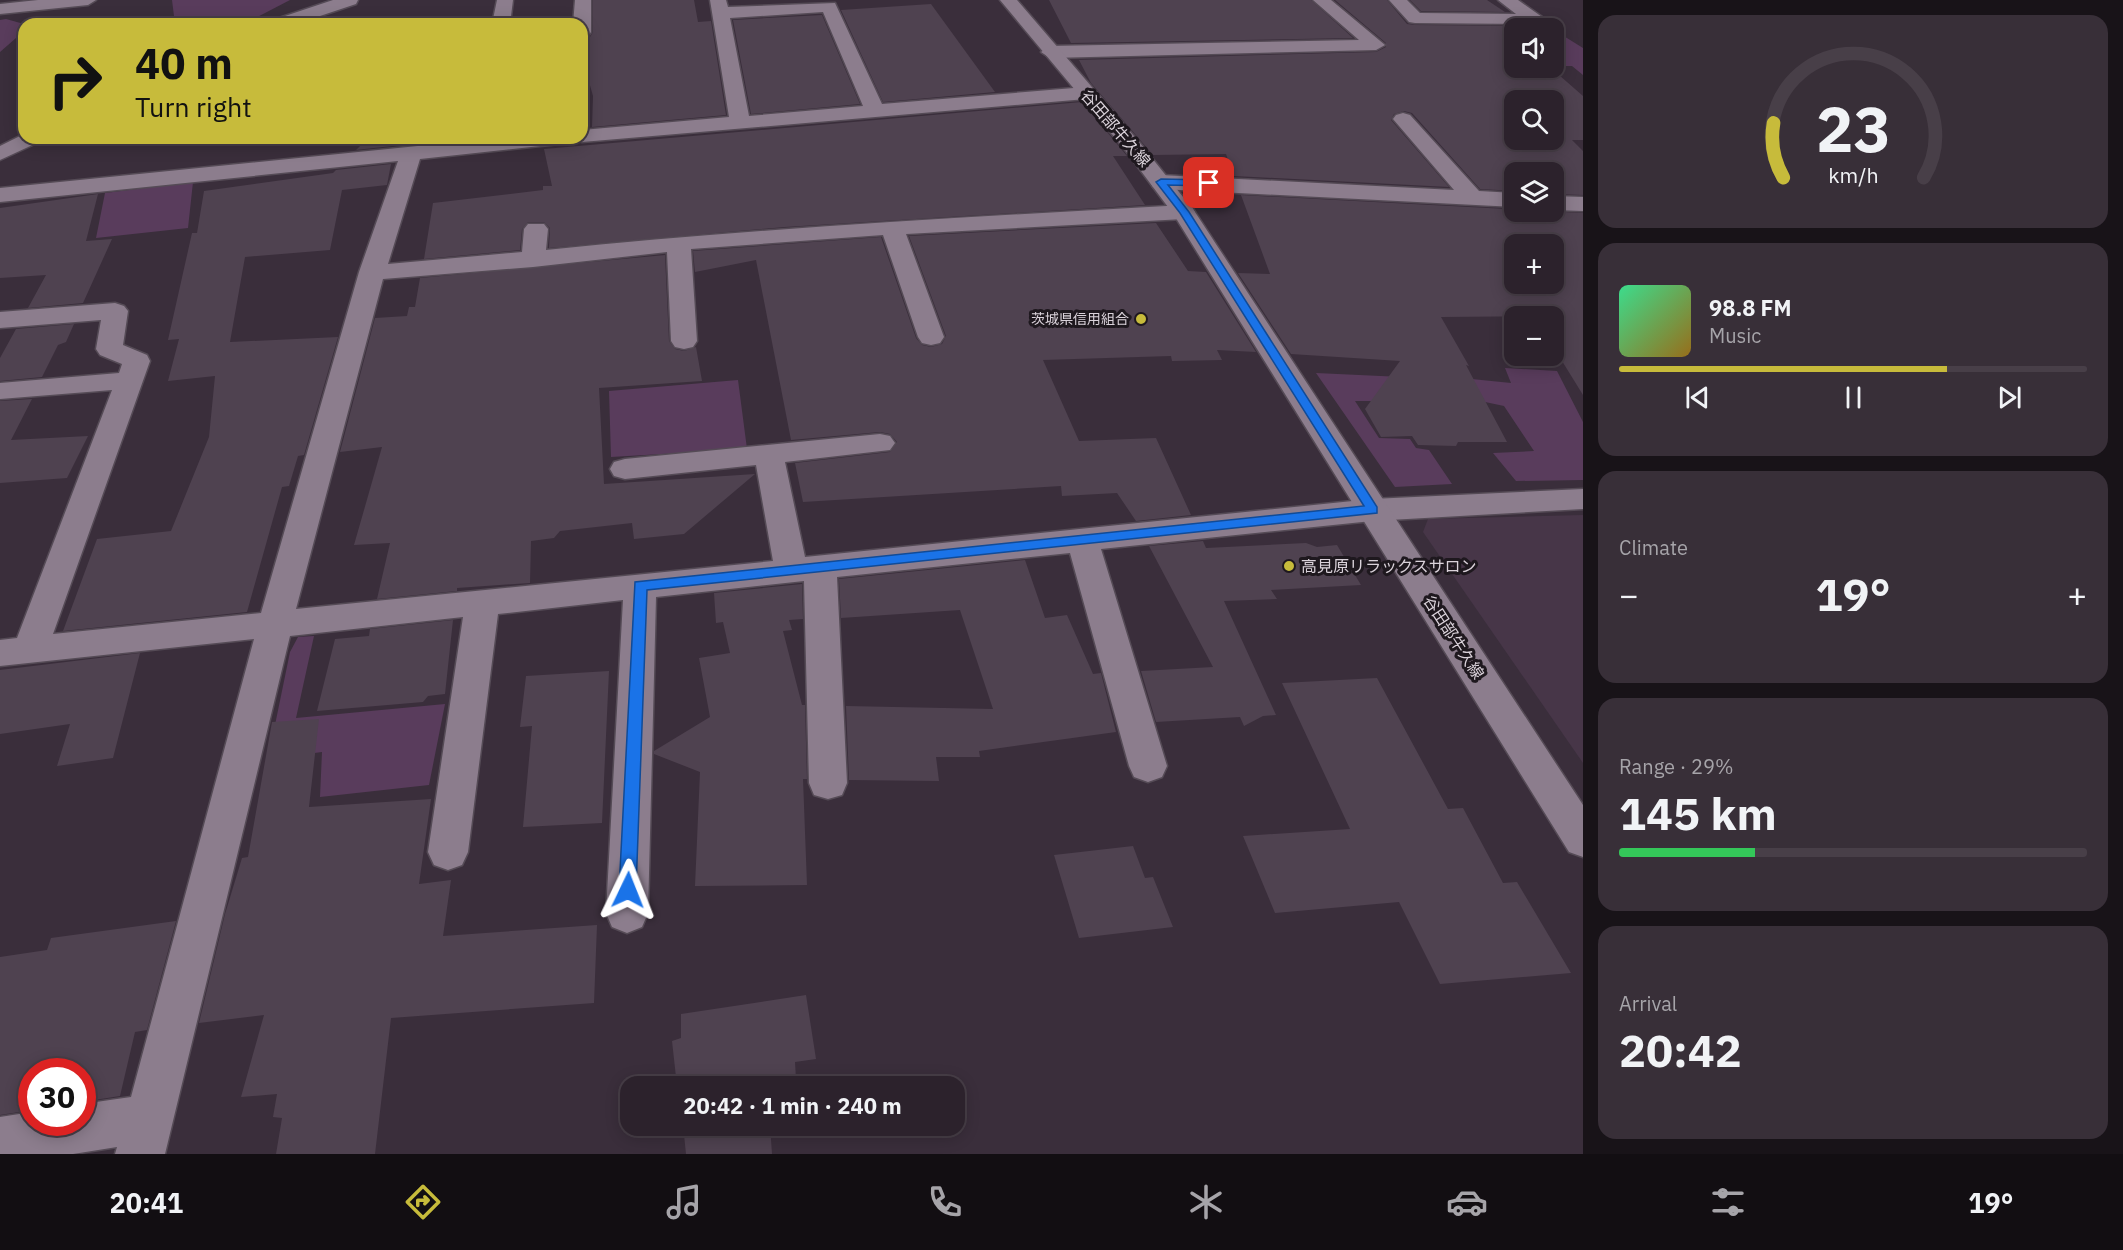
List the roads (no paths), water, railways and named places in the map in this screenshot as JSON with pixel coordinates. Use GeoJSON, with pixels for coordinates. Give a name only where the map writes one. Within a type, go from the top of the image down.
{"type":"FeatureCollection","features":[{"type":"Feature","properties":{"kind":"street"},"geometry":{"type":"LineString","coordinates":[[0,9],[88,0]]}},
{"type":"Feature","properties":{"kind":"street"},"geometry":{"type":"LineString","coordinates":[[297,18],[350,0]]}},
{"type":"Feature","properties":{"kind":"street"},"geometry":{"type":"LineString","coordinates":[[502,18],[505,0]]}},
{"type":"Feature","properties":{"kind":"street"},"geometry":{"type":"LineString","coordinates":[[582,18],[583,0]]}},
{"type":"Feature","properties":{"kind":"street","name":"谷田部牛久線"},"geometry":{"type":"LineString","coordinates":[[1008,0],[1184,212],[1583,839]]}},
{"type":"Feature","properties":{"kind":"street"},"geometry":{"type":"LineString","coordinates":[[1050,52],[1376,45],[1321,0]]}},
{"type":"Feature","properties":{"kind":"street"},"geometry":{"type":"LineString","coordinates":[[1397,0],[1415,18],[1536,19],[1506,0]]}},
{"type":"Feature","properties":{"kind":"street"},"geometry":{"type":"LineString","coordinates":[[740,122],[719,7],[829,7],[875,110]]}},
{"type":"Feature","properties":{"kind":"street"},"geometry":{"type":"LineString","coordinates":[[588,135],[1086,93]]}},
{"type":"Feature","properties":{"kind":"street"},"geometry":{"type":"LineString","coordinates":[[1403,119],[1472,197]]}},
{"type":"Feature","properties":{"kind":"street"},"geometry":{"type":"LineString","coordinates":[[0,154],[20,144]]}},
{"type":"Feature","properties":{"kind":"street"},"geometry":{"type":"LineString","coordinates":[[0,195],[411,152],[463,144]]}},
{"type":"Feature","properties":{"kind":"street"},"geometry":{"type":"LineString","coordinates":[[0,1141],[144,1136],[273,624],[371,272],[411,152]]}},
{"type":"Feature","properties":{"kind":"street"},"geometry":{"type":"LineString","coordinates":[[1161,182],[1504,199]]}},
{"type":"Feature","properties":{"kind":"street"},"geometry":{"type":"LineString","coordinates":[[1564,203],[1583,204]]}},
{"type":"Feature","properties":{"kind":"street"},"geometry":{"type":"LineString","coordinates":[[371,272],[533,260],[679,243],[1184,212]]}},
{"type":"Feature","properties":{"kind":"street"},"geometry":{"type":"LineString","coordinates":[[533,260],[536,229]]}},
{"type":"Feature","properties":{"kind":"street"},"geometry":{"type":"LineString","coordinates":[[893,230],[931,337]]}},
{"type":"Feature","properties":{"kind":"street"},"geometry":{"type":"LineString","coordinates":[[679,243],[684,341]]}},
{"type":"Feature","properties":{"kind":"street"},"geometry":{"type":"LineString","coordinates":[[0,320],[115,311],[109,349],[137,361],[15,651],[1372,510],[1583,500]]}},
{"type":"Feature","properties":{"kind":"street"},"geometry":{"type":"LineString","coordinates":[[0,391],[130,380]]}},
{"type":"Feature","properties":{"kind":"street"},"geometry":{"type":"LineString","coordinates":[[625,469],[880,444]]}},
{"type":"Feature","properties":{"kind":"street"},"geometry":{"type":"LineString","coordinates":[[769,455],[805,569],[828,783]]}},
{"type":"Feature","properties":{"kind":"street"},"geometry":{"type":"LineString","coordinates":[[1082,540],[1148,766]]}},
{"type":"Feature","properties":{"kind":"street"},"geometry":{"type":"LineString","coordinates":[[627,913],[640,586]]}},
{"type":"Feature","properties":{"kind":"street"},"geometry":{"type":"LineString","coordinates":[[448,852],[482,603]]}},
{"type":"Feature","properties":{"kind":"place","name":"茨城県信用組合"},"geometry":{"type":"Point","coordinates":[1141,319]}},
{"type":"Feature","properties":{"kind":"place","name":"高見原リラックスサロン"},"geometry":{"type":"Point","coordinates":[1289,566]}}]}
